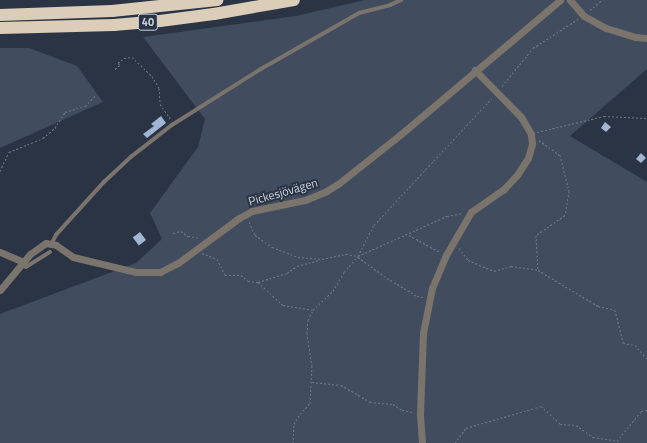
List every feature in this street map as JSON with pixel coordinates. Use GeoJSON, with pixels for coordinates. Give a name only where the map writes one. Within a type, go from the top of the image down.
{"type":"FeatureCollection","features":[{"type":"Feature","properties":{"kind":"highway","name":"40"},"geometry":{"type":"LineString","coordinates":[[0,15],[112,11],[217,0]]}},
{"type":"Feature","properties":{"kind":"highway","name":"40"},"geometry":{"type":"LineString","coordinates":[[0,28],[114,25],[160,21],[214,14],[294,0]]}},
{"type":"Feature","properties":{"kind":"street","name":"Pickesjövägen"},"geometry":{"type":"LineString","coordinates":[[52,243],[73,257],[112,267],[146,273],[160,272],[167,269],[246,214],[268,207],[305,200],[338,184],[401,134],[475,70],[560,0]]}},
{"type":"Feature","properties":{"kind":"street"},"geometry":{"type":"LineString","coordinates":[[570,0],[584,16],[606,28],[647,38]]}},
{"type":"Feature","properties":{"kind":"street"},"geometry":{"type":"LineString","coordinates":[[422,443],[420,414],[423,333],[432,288],[446,255],[470,212],[503,190],[528,158],[532,144],[531,134],[521,117],[475,70]]}},
{"type":"Feature","properties":{"kind":"street"},"geometry":{"type":"LineString","coordinates":[[0,290],[23,262],[43,245],[52,243]]}},
{"type":"Feature","properties":{"kind":"street"},"geometry":{"type":"LineString","coordinates":[[0,252],[23,262]]}},
{"type":"Feature","properties":{"kind":"lane"},"geometry":{"type":"LineString","coordinates":[[52,243],[56,234],[104,182],[172,125],[261,68],[359,14],[390,6],[401,0]]}},
{"type":"Feature","properties":{"kind":"lane"},"geometry":{"type":"LineString","coordinates":[[23,262],[26,267],[50,252]]}},
{"type":"Feature","properties":{"kind":"path"},"geometry":{"type":"LineString","coordinates":[[292,443],[294,424],[300,414],[310,403],[312,382],[307,333],[308,320],[313,310],[333,291],[344,272],[358,256],[374,225],[517,70],[533,48],[584,16],[602,0]]}},
{"type":"Feature","properties":{"kind":"path"},"geometry":{"type":"LineString","coordinates":[[115,69],[120,66],[118,63],[132,57],[152,76],[159,88],[160,104],[171,120],[172,125]]}},
{"type":"Feature","properties":{"kind":"path"},"geometry":{"type":"LineString","coordinates":[[0,170],[9,152],[44,138],[55,128],[65,112],[85,106],[96,96]]}},
{"type":"Feature","properties":{"kind":"path"},"geometry":{"type":"LineString","coordinates":[[531,134],[604,116],[647,118]]}},
{"type":"Feature","properties":{"kind":"path"},"geometry":{"type":"LineString","coordinates":[[531,134],[560,154],[569,191],[565,215],[536,235],[538,270]]}},
{"type":"Feature","properties":{"kind":"path"},"geometry":{"type":"LineString","coordinates":[[358,256],[409,235],[447,216],[470,212]]}},
{"type":"Feature","properties":{"kind":"path"},"geometry":{"type":"LineString","coordinates":[[246,214],[255,235],[272,247],[298,257],[322,259]]}},
{"type":"Feature","properties":{"kind":"path"},"geometry":{"type":"LineString","coordinates":[[173,233],[181,230],[188,236],[199,236],[205,242]]}},
{"type":"Feature","properties":{"kind":"path"},"geometry":{"type":"LineString","coordinates":[[409,235],[446,255]]}},
{"type":"Feature","properties":{"kind":"path"},"geometry":{"type":"LineString","coordinates":[[452,244],[458,246],[468,260],[494,271],[511,266],[538,270],[598,306],[615,310],[623,343],[635,345],[647,359]]}},
{"type":"Feature","properties":{"kind":"path"},"geometry":{"type":"LineString","coordinates":[[195,250],[217,259],[224,275],[241,275],[248,281],[258,282],[287,273],[297,266],[322,259],[346,254],[358,256],[387,278],[417,296],[430,298]]}},
{"type":"Feature","properties":{"kind":"path"},"geometry":{"type":"LineString","coordinates":[[258,282],[283,305],[313,310]]}},
{"type":"Feature","properties":{"kind":"path"},"geometry":{"type":"LineString","coordinates":[[312,382],[341,385],[370,402],[393,404],[402,410],[420,414]]}},
{"type":"Feature","properties":{"kind":"path"},"geometry":{"type":"LineString","coordinates":[[455,443],[466,428],[541,406],[560,424],[576,425],[593,437],[617,441],[641,410],[647,410]]}},
{"type":"Feature","properties":{"kind":"shaded area"},"geometry":{"type":"Polygon","coordinates":[[[365,0],[647,0],[647,69],[570,136],[647,182],[647,443],[0,443],[0,314],[136,263],[162,239],[150,213],[198,147],[205,119],[143,37],[296,16],[365,0]]]}},
{"type":"Feature","properties":{"kind":"shaded area"},"geometry":{"type":"Polygon","coordinates":[[[0,48],[29,48],[77,66],[103,102],[0,148],[0,48]]]}},
{"type":"Feature","properties":{"kind":"building"},"geometry":{"type":"Polygon","coordinates":[[[161,116],[166,123],[147,138],[143,134],[154,126],[151,124],[161,116]]]}},
{"type":"Feature","properties":{"kind":"building"},"geometry":{"type":"Polygon","coordinates":[[[605,122],[611,127],[606,132],[601,128],[605,122]]]}},
{"type":"Feature","properties":{"kind":"building"},"geometry":{"type":"Polygon","coordinates":[[[641,153],[646,158],[641,163],[636,159],[641,153]]]}},
{"type":"Feature","properties":{"kind":"building"},"geometry":{"type":"Polygon","coordinates":[[[140,232],[146,240],[139,245],[133,237],[140,232]]]}}]}
